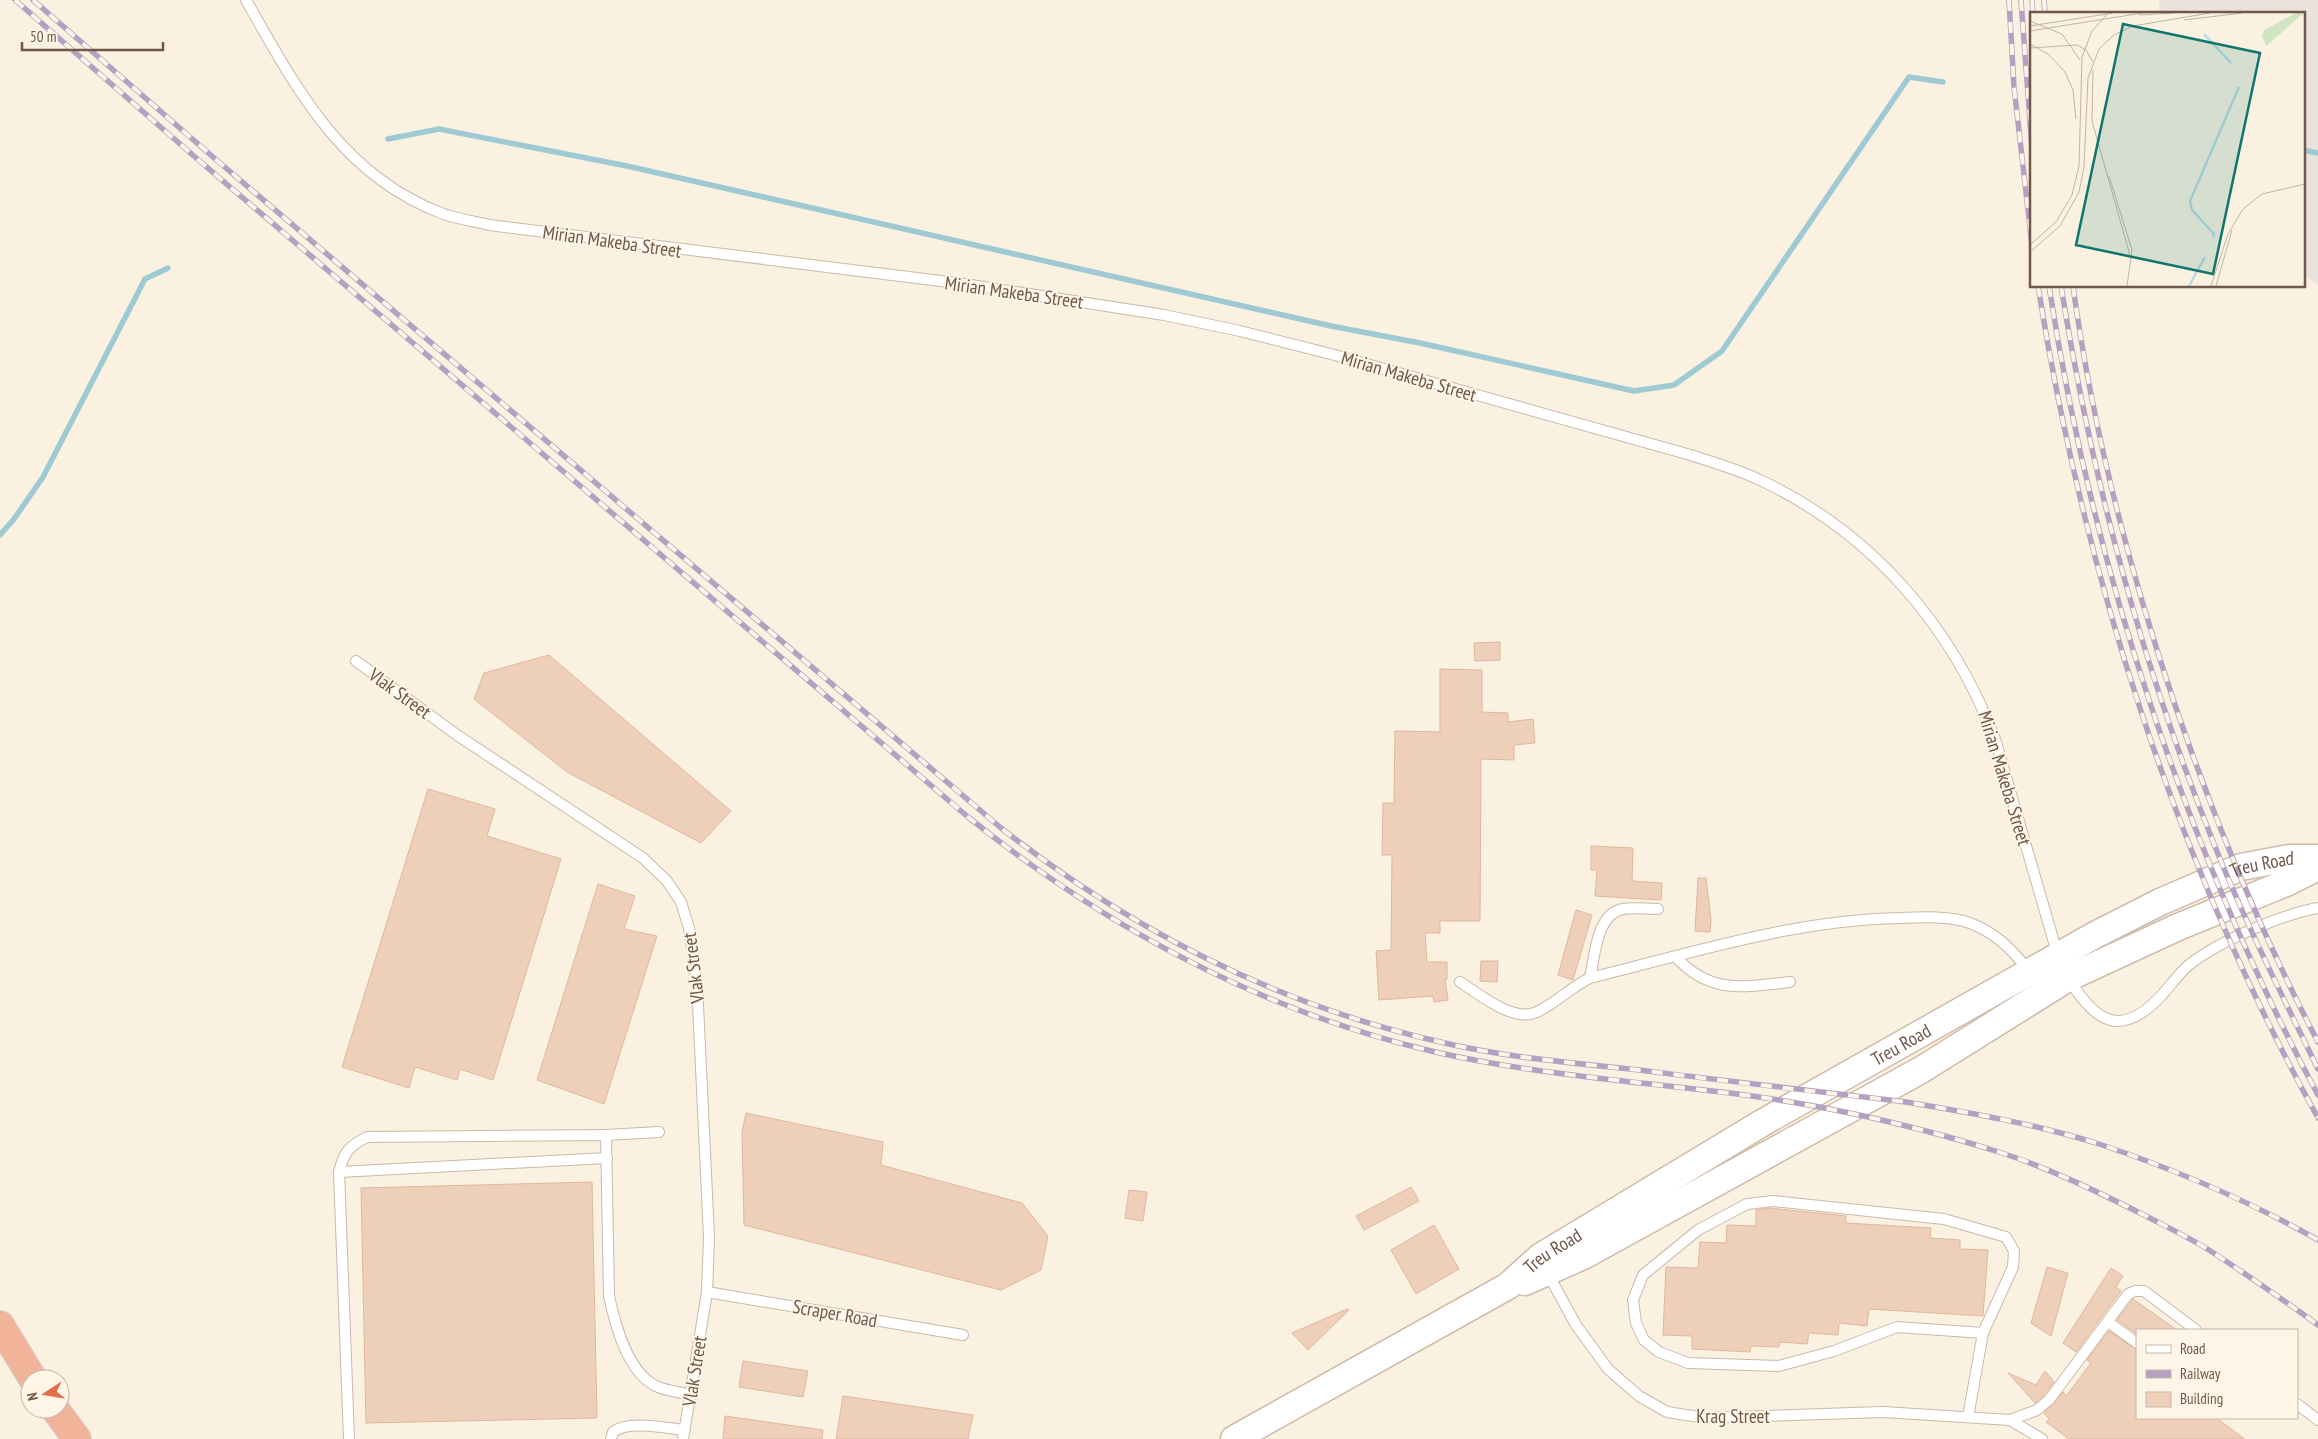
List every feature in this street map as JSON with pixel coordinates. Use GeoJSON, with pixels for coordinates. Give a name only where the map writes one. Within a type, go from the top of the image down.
{"type":"FeatureCollection","features":[{"type":"Feature","properties":{"kind":"highway"},"geometry":{"type":"LineString","coordinates":[[2,1326],[26,1369]]}},
{"type":"Feature","properties":{"kind":"highway"},"geometry":{"type":"LineString","coordinates":[[62,1419],[77,1439]]}},
{"type":"Feature","properties":{"kind":"street","name":"Treu Road"},"geometry":{"type":"LineString","coordinates":[[1544,1265],[1583,1256],[1912,1075],[2063,967],[2160,902],[2242,868],[2289,858],[2318,858]]}},
{"type":"Feature","properties":{"kind":"street","name":"Treu Road"},"geometry":{"type":"LineString","coordinates":[[1234,1439],[1544,1265],[1762,1123],[2030,971],[2063,967],[2178,927],[2318,867]]}},
{"type":"Feature","properties":{"kind":"lane","name":"Mirian Makeba Street"},"geometry":{"type":"LineString","coordinates":[[246,0],[301,93],[323,125],[353,158],[372,175],[396,191],[442,213],[489,225],[965,284],[1183,319],[1331,354],[1687,454],[1763,481],[1826,518],[1861,544],[1893,574],[1946,640],[1982,704],[1995,738],[2063,967],[2081,999],[2098,1016],[2114,1021],[2131,1019],[2149,1008],[2189,965],[2209,951],[2285,917],[2318,908]]}},
{"type":"Feature","properties":{"kind":"lane","name":"Vlak Street"},"geometry":{"type":"LineString","coordinates":[[356,661],[457,735],[643,858],[667,881],[681,902],[689,928],[696,983],[709,1237],[707,1292],[683,1435]]}},
{"type":"Feature","properties":{"kind":"lane"},"geometry":{"type":"LineString","coordinates":[[1590,978],[1603,924],[1610,914],[1623,909],[1658,909]]}},
{"type":"Feature","properties":{"kind":"lane"},"geometry":{"type":"LineString","coordinates":[[1460,982],[1502,1009],[1523,1015],[1536,1012],[1574,986],[1590,978],[1676,957],[1803,927],[1883,918],[1932,917],[1963,921],[1992,933],[2012,949],[2030,971]]}},
{"type":"Feature","properties":{"kind":"lane"},"geometry":{"type":"LineString","coordinates":[[1676,957],[1685,968],[1719,985],[1737,987],[1790,982]]}},
{"type":"Feature","properties":{"kind":"lane"},"geometry":{"type":"LineString","coordinates":[[349,1439],[339,1172],[343,1158],[352,1145],[367,1137],[606,1135],[660,1132]]}},
{"type":"Feature","properties":{"kind":"lane"},"geometry":{"type":"LineString","coordinates":[[606,1135],[609,1296],[621,1342],[640,1373],[656,1386],[690,1395]]}},
{"type":"Feature","properties":{"kind":"lane"},"geometry":{"type":"LineString","coordinates":[[339,1172],[607,1158]]}},
{"type":"Feature","properties":{"kind":"lane"},"geometry":{"type":"LineString","coordinates":[[1968,1417],[1983,1333],[2013,1267],[2014,1251],[2006,1237],[1944,1219],[1773,1201],[1747,1204],[1698,1230],[1643,1275],[1633,1300],[1636,1323],[1644,1340],[1658,1352],[1688,1363],[1779,1366],[1834,1351],[1897,1328],[1983,1333]]}},
{"type":"Feature","properties":{"kind":"lane","name":"Krag Street"},"geometry":{"type":"LineString","coordinates":[[1544,1265],[1576,1325],[1608,1369],[1639,1396],[1667,1412],[1706,1418],[1883,1412],[2010,1420]]}},
{"type":"Feature","properties":{"kind":"lane"},"geometry":{"type":"LineString","coordinates":[[2010,1420],[2037,1410],[2049,1400],[2128,1294],[2135,1291],[2144,1292],[2195,1329]]}},
{"type":"Feature","properties":{"kind":"lane","name":"Scraper Road"},"geometry":{"type":"LineString","coordinates":[[707,1292],[963,1335]]}},
{"type":"Feature","properties":{"kind":"lane"},"geometry":{"type":"LineString","coordinates":[[2108,1322],[2136,1342]]}},
{"type":"Feature","properties":{"kind":"lane"},"geometry":{"type":"LineString","coordinates":[[2298,1405],[2318,1420]]}},
{"type":"Feature","properties":{"kind":"lane"},"geometry":{"type":"LineString","coordinates":[[2010,1420],[2042,1439]]}},
{"type":"Feature","properties":{"kind":"lane"},"geometry":{"type":"LineString","coordinates":[[611,1439],[612,1432],[619,1427],[650,1426],[683,1435]]}},
{"type":"Feature","properties":{"kind":"shaded area"},"geometry":{"type":"Polygon","coordinates":[[[2159,0],[2318,0],[2318,285],[2306,276],[2306,12],[2160,12],[2159,0]]]}},
{"type":"Feature","properties":{"kind":"building"},"geometry":{"type":"Polygon","coordinates":[[[1500,642],[1500,660],[1475,661],[1474,643],[1500,642]]]}},
{"type":"Feature","properties":{"kind":"building"},"geometry":{"type":"Polygon","coordinates":[[[549,655],[731,811],[701,843],[567,772],[474,699],[484,673],[549,655]]]}},
{"type":"Feature","properties":{"kind":"building"},"geometry":{"type":"Polygon","coordinates":[[[1440,669],[1482,670],[1482,712],[1508,713],[1508,722],[1533,719],[1535,743],[1514,745],[1514,760],[1481,759],[1480,921],[1440,921],[1440,933],[1425,933],[1427,962],[1447,962],[1447,979],[1445,979],[1448,1000],[1434,1002],[1433,996],[1379,1000],[1376,951],[1391,950],[1392,855],[1382,855],[1383,803],[1394,803],[1395,731],[1440,732],[1440,669]]]}},
{"type":"Feature","properties":{"kind":"building"},"geometry":{"type":"Polygon","coordinates":[[[428,789],[495,809],[487,836],[561,859],[493,1080],[460,1069],[457,1080],[415,1067],[409,1088],[342,1067],[428,789]]]}},
{"type":"Feature","properties":{"kind":"building"},"geometry":{"type":"Polygon","coordinates":[[[1591,846],[1633,848],[1632,881],[1662,883],[1661,900],[1595,896],[1597,870],[1591,870],[1591,846]]]}},
{"type":"Feature","properties":{"kind":"building"},"geometry":{"type":"Polygon","coordinates":[[[1698,878],[1706,878],[1711,920],[1710,932],[1695,931],[1698,878]]]}},
{"type":"Feature","properties":{"kind":"building"},"geometry":{"type":"Polygon","coordinates":[[[598,884],[635,896],[624,929],[657,936],[604,1104],[537,1080],[598,884]]]}},
{"type":"Feature","properties":{"kind":"building"},"geometry":{"type":"Polygon","coordinates":[[[1576,910],[1592,915],[1573,980],[1558,975],[1576,910]]]}},
{"type":"Feature","properties":{"kind":"building"},"geometry":{"type":"Polygon","coordinates":[[[1481,961],[1498,961],[1497,982],[1480,981],[1481,961]]]}},
{"type":"Feature","properties":{"kind":"building"},"geometry":{"type":"Polygon","coordinates":[[[746,1113],[883,1142],[881,1165],[1022,1203],[1048,1236],[1041,1270],[1001,1290],[744,1225],[742,1132],[746,1113]]]}},
{"type":"Feature","properties":{"kind":"building"},"geometry":{"type":"Polygon","coordinates":[[[592,1182],[597,1418],[366,1423],[361,1188],[592,1182]]]}},
{"type":"Feature","properties":{"kind":"building"},"geometry":{"type":"Polygon","coordinates":[[[1411,1187],[1419,1201],[1364,1230],[1356,1216],[1411,1187]]]}},
{"type":"Feature","properties":{"kind":"building"},"geometry":{"type":"Polygon","coordinates":[[[1129,1190],[1147,1192],[1143,1221],[1125,1218],[1129,1190]]]}},
{"type":"Feature","properties":{"kind":"building"},"geometry":{"type":"Polygon","coordinates":[[[1769,1208],[1846,1216],[1846,1223],[1931,1228],[1930,1238],[1960,1240],[1960,1249],[1988,1250],[1983,1316],[1869,1309],[1867,1326],[1839,1323],[1838,1335],[1809,1333],[1807,1344],[1780,1342],[1779,1347],[1751,1346],[1750,1352],[1692,1349],[1692,1336],[1663,1335],[1666,1267],[1698,1268],[1700,1242],[1726,1243],[1727,1225],[1756,1226],[1756,1210],[1769,1208]]]}},
{"type":"Feature","properties":{"kind":"building"},"geometry":{"type":"Polygon","coordinates":[[[1434,1225],[1459,1269],[1416,1294],[1391,1250],[1434,1225]]]}},
{"type":"Feature","properties":{"kind":"building"},"geometry":{"type":"Polygon","coordinates":[[[2047,1267],[2068,1273],[2051,1336],[2031,1323],[2047,1267]]]}},
{"type":"Feature","properties":{"kind":"building"},"geometry":{"type":"Polygon","coordinates":[[[2111,1268],[2123,1276],[2116,1287],[2121,1291],[2076,1352],[2063,1343],[2111,1268]]]}},
{"type":"Feature","properties":{"kind":"building"},"geometry":{"type":"Polygon","coordinates":[[[2133,1299],[2176,1329],[2136,1329],[2136,1333],[2117,1320],[2133,1299]]]}},
{"type":"Feature","properties":{"kind":"building"},"geometry":{"type":"Polygon","coordinates":[[[1347,1309],[1349,1310],[1308,1350],[1292,1333],[1347,1309]]]}},
{"type":"Feature","properties":{"kind":"building"},"geometry":{"type":"Polygon","coordinates":[[[2109,1331],[2136,1349],[2136,1419],[2217,1419],[2245,1439],[2069,1439],[2046,1422],[2049,1419],[2044,1413],[2063,1392],[2066,1396],[2091,1363],[2087,1360],[2109,1331]]]}},
{"type":"Feature","properties":{"kind":"building"},"geometry":{"type":"Polygon","coordinates":[[[743,1361],[808,1371],[803,1397],[739,1387],[743,1361]]]}},
{"type":"Feature","properties":{"kind":"building"},"geometry":{"type":"Polygon","coordinates":[[[2045,1371],[2054,1382],[2035,1403],[2008,1373],[2036,1385],[2045,1371]]]}},
{"type":"Feature","properties":{"kind":"building"},"geometry":{"type":"Polygon","coordinates":[[[843,1396],[973,1415],[968,1439],[836,1439],[843,1396]]]}},
{"type":"Feature","properties":{"kind":"building"},"geometry":{"type":"Polygon","coordinates":[[[725,1416],[823,1430],[822,1439],[723,1439],[725,1416]]]}},
{"type":"Feature","properties":{"kind":"waterway"},"geometry":{"type":"LineString","coordinates":[[388,139],[439,129],[627,166],[1331,326],[1420,343],[1634,391],[1674,385],[1722,351],[1909,77],[1943,82]]}},
{"type":"Feature","properties":{"kind":"waterway"},"geometry":{"type":"LineString","coordinates":[[2306,150],[2318,153]]}},
{"type":"Feature","properties":{"kind":"waterway"},"geometry":{"type":"LineString","coordinates":[[0,535],[14,519],[43,477],[145,279],[168,268]]}},
{"type":"Feature","properties":{"kind":"railway"},"geometry":{"type":"LineString","coordinates":[[15,0],[195,157],[968,817],[1020,857],[1074,894],[1129,928],[1187,960],[1246,988],[1306,1013],[1368,1034],[1431,1051],[1512,1067],[1759,1097],[1820,1107],[1912,1127],[2002,1153],[2074,1181],[2185,1236],[2237,1268],[2318,1325]]}},
{"type":"Feature","properties":{"kind":"railway"},"geometry":{"type":"LineString","coordinates":[[33,0],[213,157],[1001,828],[1050,865],[1101,899],[1153,930],[1207,959],[1262,984],[1319,1006],[1377,1025],[1462,1047],[1541,1059],[1906,1102],[1979,1115],[2075,1137],[2183,1175],[2238,1199],[2318,1240]]}},
{"type":"Feature","properties":{"kind":"railway"},"geometry":{"type":"LineString","coordinates":[[2009,0],[2014,87],[2030,227]]}},
{"type":"Feature","properties":{"kind":"railway"},"geometry":{"type":"LineString","coordinates":[[2021,0],[2030,122]]}},
{"type":"Feature","properties":{"kind":"railway"},"geometry":{"type":"LineString","coordinates":[[2032,0],[2033,12]]}},
{"type":"Feature","properties":{"kind":"railway"},"geometry":{"type":"LineString","coordinates":[[2044,0],[2045,12]]}},
{"type":"Feature","properties":{"kind":"railway"},"geometry":{"type":"LineString","coordinates":[[2038,288],[2057,394],[2081,502],[2109,609],[2142,714],[2179,818],[2221,920],[2267,1020],[2318,1118]]}},
{"type":"Feature","properties":{"kind":"railway"},"geometry":{"type":"LineString","coordinates":[[2049,288],[2067,391],[2090,496],[2118,599],[2150,702],[2186,803],[2226,903],[2270,1000],[2318,1095]]}},
{"type":"Feature","properties":{"kind":"railway"},"geometry":{"type":"LineString","coordinates":[[2061,288],[2073,357],[2103,497],[2121,567],[2163,704],[2186,772],[2236,898],[2318,1069]]}},
{"type":"Feature","properties":{"kind":"railway"},"geometry":{"type":"LineString","coordinates":[[2073,288],[2090,391],[2113,495],[2141,598],[2173,699],[2204,787],[2257,916],[2318,1042]]}}]}
